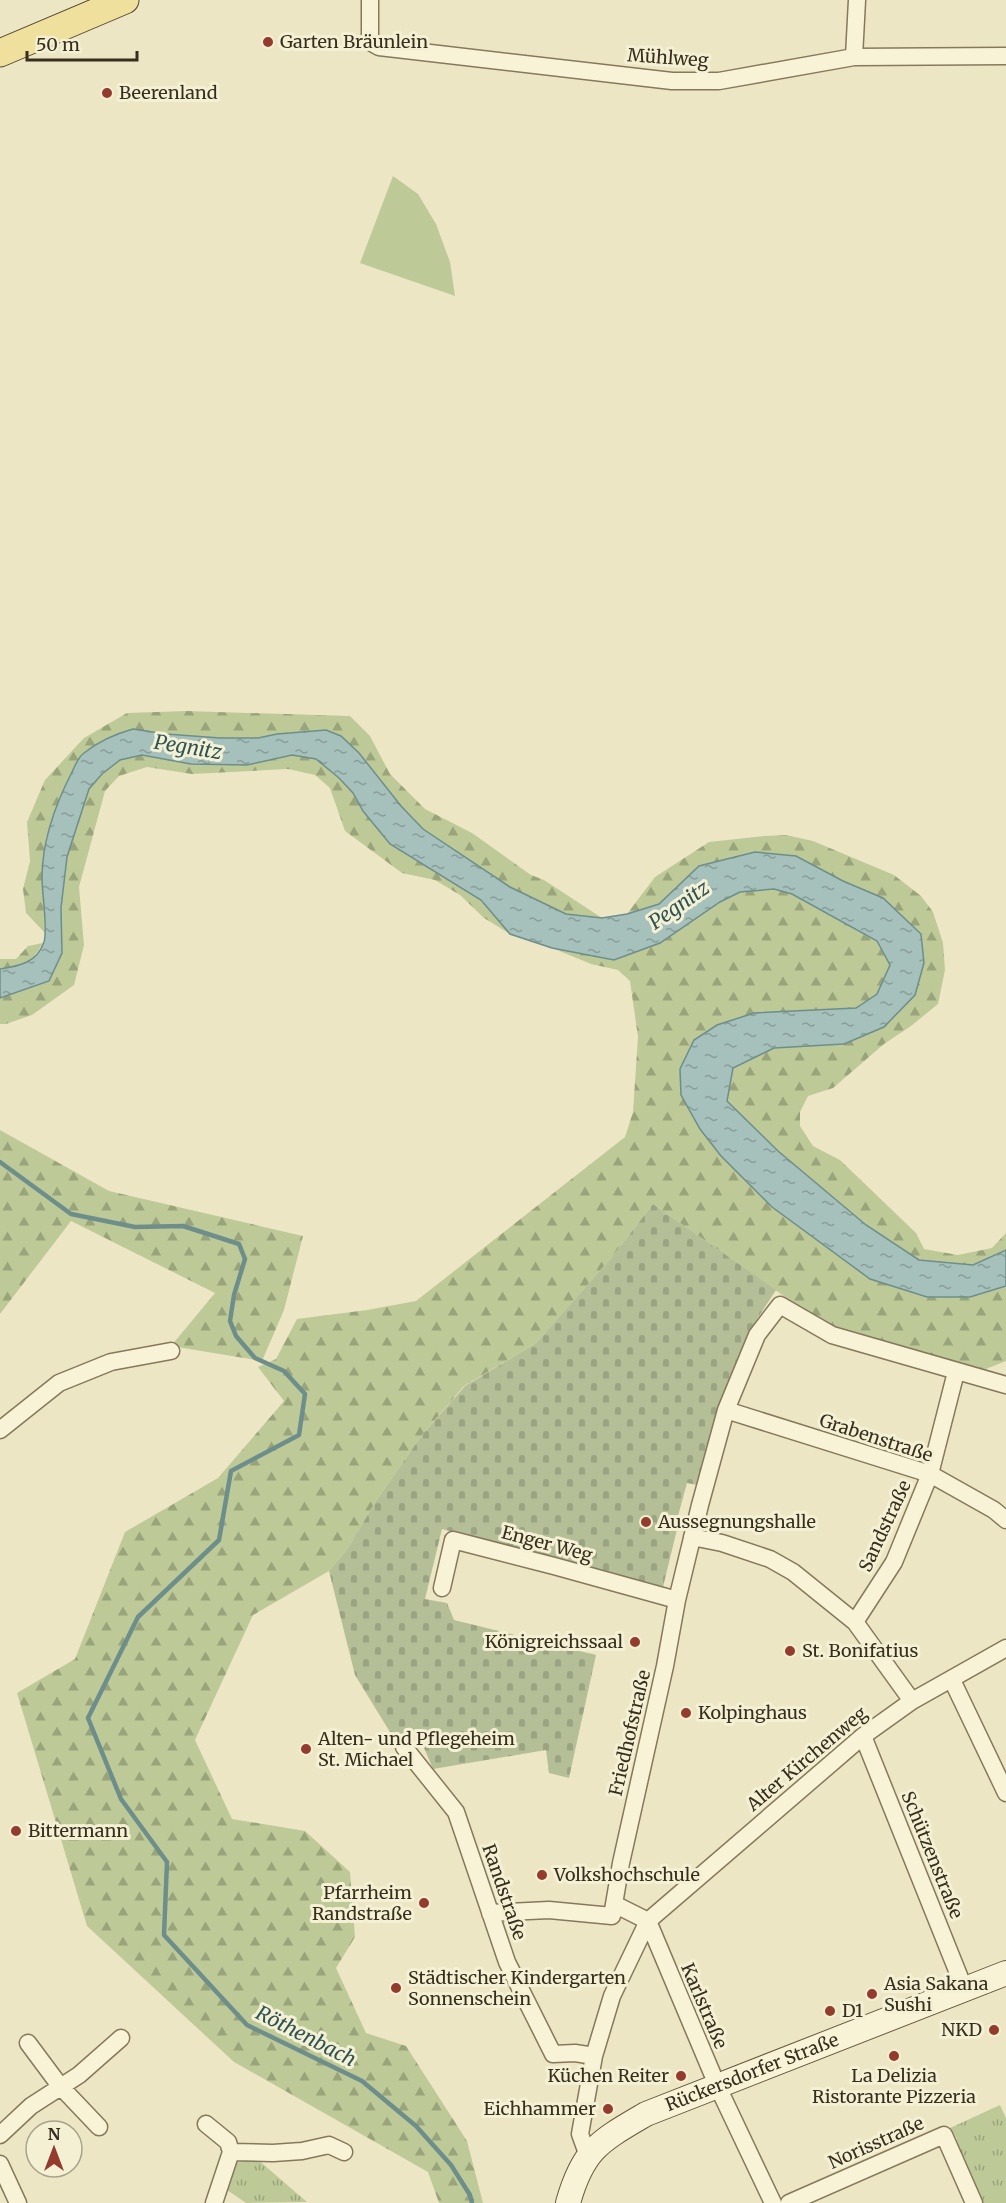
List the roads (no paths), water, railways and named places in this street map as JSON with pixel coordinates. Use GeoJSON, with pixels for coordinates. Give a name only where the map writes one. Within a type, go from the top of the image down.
{"type":"FeatureCollection","features":[{"type":"Feature","properties":{"kind":"main road"},"geometry":{"type":"LineString","coordinates":[[0,53],[125,0]]}},
{"type":"Feature","properties":{"kind":"main road","name":"Rückersdorfer Straße"},"geometry":{"type":"LineString","coordinates":[[568,2203],[575,2179],[595,2147],[610,2135],[646,2114],[1006,1973]]}},
{"type":"Feature","properties":{"kind":"street","name":"Mühlweg"},"geometry":{"type":"LineString","coordinates":[[369,0],[370,42],[379,47],[672,81],[719,81],[854,57],[1006,56]]}},
{"type":"Feature","properties":{"kind":"street"},"geometry":{"type":"LineString","coordinates":[[854,57],[857,0]]}},
{"type":"Feature","properties":{"kind":"street","name":"Friedhofstraße"},"geometry":{"type":"LineString","coordinates":[[616,1905],[621,1863],[692,1537],[726,1410],[757,1335],[780,1305],[832,1335],[956,1372]]}},
{"type":"Feature","properties":{"kind":"street"},"geometry":{"type":"LineString","coordinates":[[0,1430],[59,1383],[111,1362],[171,1351]]}},
{"type":"Feature","properties":{"kind":"street"},"geometry":{"type":"LineString","coordinates":[[956,1372],[1006,1385]]}},
{"type":"Feature","properties":{"kind":"street","name":"Sandstraße"},"geometry":{"type":"LineString","coordinates":[[855,1622],[894,1562],[930,1474],[956,1372]]}},
{"type":"Feature","properties":{"kind":"street","name":"Grabenstraße"},"geometry":{"type":"LineString","coordinates":[[726,1410],[930,1474],[994,1510],[1006,1520]]}},
{"type":"Feature","properties":{"kind":"street"},"geometry":{"type":"LineString","coordinates":[[692,1537],[722,1543],[770,1559],[793,1572],[855,1622],[912,1701]]}},
{"type":"Feature","properties":{"kind":"street","name":"Enger Weg"},"geometry":{"type":"LineString","coordinates":[[442,1588],[453,1540],[677,1600]]}},
{"type":"Feature","properties":{"kind":"street","name":"Alter Kirchenweg"},"geometry":{"type":"LineString","coordinates":[[648,1921],[863,1736],[912,1701],[1006,1648]]}},
{"type":"Feature","properties":{"kind":"street"},"geometry":{"type":"LineString","coordinates":[[952,1680],[1006,1793]]}},
{"type":"Feature","properties":{"kind":"street","name":"Schützenstraße"},"geometry":{"type":"LineString","coordinates":[[863,1736],[964,1988]]}},
{"type":"Feature","properties":{"kind":"street","name":"Randstraße"},"geometry":{"type":"LineString","coordinates":[[404,1747],[456,1812],[507,1962],[554,2054],[575,2052],[594,2056]]}},
{"type":"Feature","properties":{"kind":"street"},"geometry":{"type":"LineString","coordinates":[[490,1913],[549,1910],[612,1916],[616,1905],[648,1921],[612,1996],[594,2056],[580,2134],[588,2156]]}},
{"type":"Feature","properties":{"kind":"street","name":"Karlstraße"},"geometry":{"type":"LineString","coordinates":[[648,1921],[717,2085],[773,2203]]}},
{"type":"Feature","properties":{"kind":"street"},"geometry":{"type":"LineString","coordinates":[[0,2135],[31,2106],[79,2075],[121,2038]]}},
{"type":"Feature","properties":{"kind":"street"},"geometry":{"type":"LineString","coordinates":[[28,2043],[60,2086],[99,2127]]}},
{"type":"Feature","properties":{"kind":"street"},"geometry":{"type":"LineString","coordinates":[[206,2124],[228,2142],[231,2152],[214,2203]]}},
{"type":"Feature","properties":{"kind":"street","name":"Norisstraße"},"geometry":{"type":"LineString","coordinates":[[789,2203],[944,2135],[974,2203]]}},
{"type":"Feature","properties":{"kind":"street"},"geometry":{"type":"LineString","coordinates":[[231,2152],[283,2152],[329,2145],[344,2152]]}},
{"type":"Feature","properties":{"kind":"street"},"geometry":{"type":"LineString","coordinates":[[0,2164],[18,2203]]}},
{"type":"Feature","properties":{"kind":"water","name":"Pegnitz"},"geometry":{"type":"Polygon","coordinates":[[[133,729],[220,738],[258,738],[326,730],[341,736],[359,753],[401,806],[423,829],[510,887],[566,914],[602,918],[627,914],[659,904],[699,866],[755,852],[796,856],[843,881],[883,898],[921,934],[924,963],[915,995],[884,1027],[844,1044],[774,1048],[733,1068],[727,1101],[778,1151],[866,1225],[919,1260],[973,1265],[1006,1250],[1006,1286],[970,1297],[927,1297],[870,1279],[772,1207],[721,1156],[700,1129],[681,1095],[680,1069],[694,1040],[717,1025],[754,1013],[856,1008],[877,994],[890,965],[877,941],[792,894],[774,889],[740,892],[720,902],[660,943],[614,960],[552,948],[510,934],[481,900],[390,844],[363,811],[353,793],[316,759],[292,755],[247,765],[191,764],[142,755],[120,760],[102,774],[89,789],[67,857],[61,908],[62,953],[49,981],[0,998],[0,969],[20,965],[32,959],[44,942],[42,878],[44,850],[55,810],[78,759],[95,745],[133,729]]]}},
{"type":"Feature","properties":{"kind":"waterway","name":"Röthenbach"},"geometry":{"type":"LineString","coordinates":[[0,1162],[71,1214],[135,1227],[183,1226],[239,1244],[245,1259],[234,1295],[230,1321],[236,1336],[255,1358],[284,1371],[305,1394],[299,1435],[231,1471],[219,1540],[138,1617],[88,1718],[121,1799],[167,1862],[164,1935],[247,2025],[362,2081],[416,2126],[451,2165],[470,2195],[472,2203]]}},
{"type":"Feature","properties":{"kind":"place","name":"Garten Bräunlein"},"geometry":{"type":"Point","coordinates":[268,42]}},
{"type":"Feature","properties":{"kind":"place","name":"Beerenland"},"geometry":{"type":"Point","coordinates":[107,93]}},
{"type":"Feature","properties":{"kind":"place","name":"Aussegnungshalle"},"geometry":{"type":"Point","coordinates":[646,1522]}},
{"type":"Feature","properties":{"kind":"place","name":"Königreichssaal"},"geometry":{"type":"Point","coordinates":[635,1642]}},
{"type":"Feature","properties":{"kind":"place","name":"St. Bonifatius"},"geometry":{"type":"Point","coordinates":[790,1651]}},
{"type":"Feature","properties":{"kind":"place","name":"Kolpinghaus"},"geometry":{"type":"Point","coordinates":[686,1713]}},
{"type":"Feature","properties":{"kind":"place","name":"Alten- und Pflegeheim St. Michael"},"geometry":{"type":"Point","coordinates":[306,1749]}},
{"type":"Feature","properties":{"kind":"place","name":"Bittermann"},"geometry":{"type":"Point","coordinates":[16,1831]}},
{"type":"Feature","properties":{"kind":"place","name":"Volkshochschule"},"geometry":{"type":"Point","coordinates":[542,1875]}},
{"type":"Feature","properties":{"kind":"place","name":"Pfarrheim Randstraße"},"geometry":{"type":"Point","coordinates":[424,1903]}},
{"type":"Feature","properties":{"kind":"place","name":"Städtischer Kindergarten Sonnenschein"},"geometry":{"type":"Point","coordinates":[396,1988]}},
{"type":"Feature","properties":{"kind":"place","name":"Asia Sakana Sushi"},"geometry":{"type":"Point","coordinates":[872,1994]}},
{"type":"Feature","properties":{"kind":"place","name":"D1"},"geometry":{"type":"Point","coordinates":[830,2011]}},
{"type":"Feature","properties":{"kind":"place","name":"NKD"},"geometry":{"type":"Point","coordinates":[994,2030]}},
{"type":"Feature","properties":{"kind":"place","name":"La Delizia Ristorante Pizzeria"},"geometry":{"type":"Point","coordinates":[894,2056]}},
{"type":"Feature","properties":{"kind":"place","name":"Küchen Reiter"},"geometry":{"type":"Point","coordinates":[681,2076]}},
{"type":"Feature","properties":{"kind":"place","name":"Eichhammer"},"geometry":{"type":"Point","coordinates":[608,2109]}}]}
